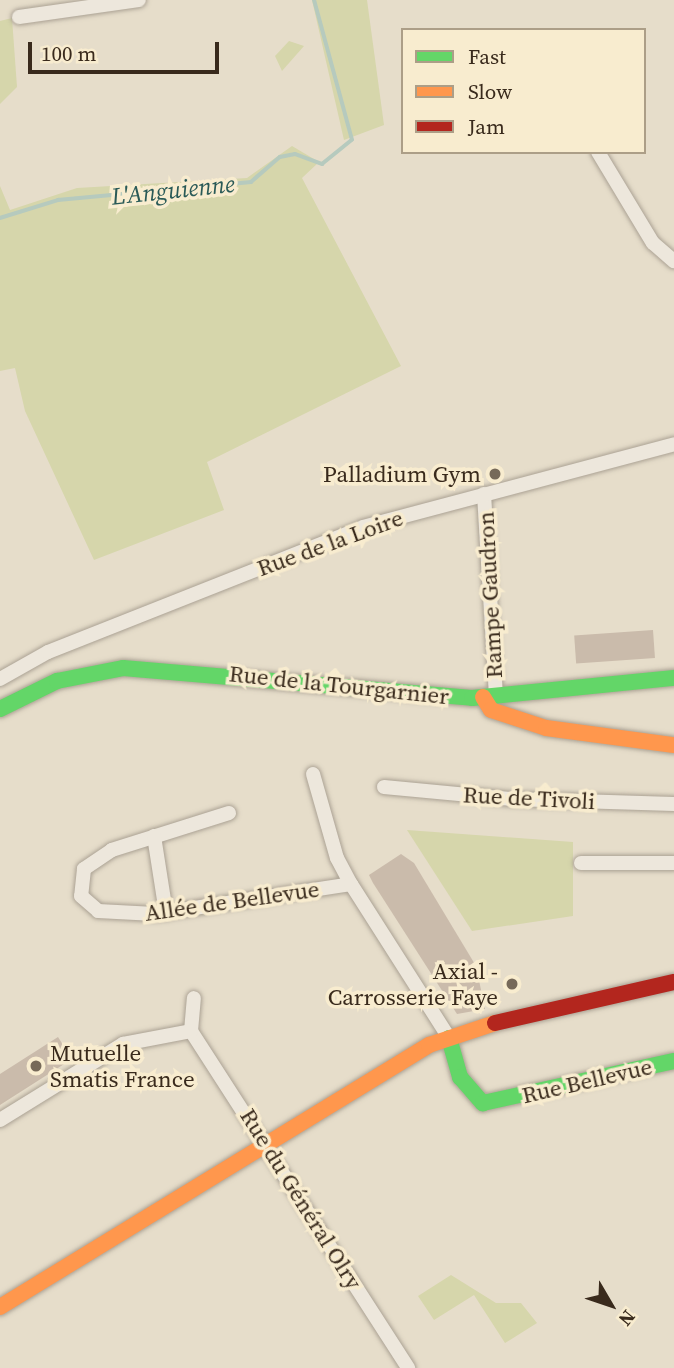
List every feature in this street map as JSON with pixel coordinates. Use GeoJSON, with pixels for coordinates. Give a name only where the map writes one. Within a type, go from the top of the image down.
{"type":"FeatureCollection","features":[{"type":"Feature","properties":{"kind":"street"},"geometry":{"type":"LineString","coordinates":[[19,17],[139,0]]}},
{"type":"Feature","properties":{"kind":"street"},"geometry":{"type":"LineString","coordinates":[[599,154],[653,243],[674,261]]}},
{"type":"Feature","properties":{"kind":"street","name":"Rue de la Loire"},"geometry":{"type":"LineString","coordinates":[[0,679],[48,652],[329,540],[484,494],[674,444]]}},
{"type":"Feature","properties":{"kind":"street","name":"Rampe Gaudron"},"geometry":{"type":"LineString","coordinates":[[484,494],[489,697]]}},
{"type":"Feature","properties":{"kind":"street","name":"Rue de la Tourgarnier"},"geometry":{"type":"LineString","coordinates":[[0,709],[57,681],[123,668],[489,697],[491,710],[546,728],[674,745]]}},
{"type":"Feature","properties":{"kind":"street"},"geometry":{"type":"LineString","coordinates":[[489,697],[674,678]]}},
{"type":"Feature","properties":{"kind":"street"},"geometry":{"type":"LineString","coordinates":[[313,774],[337,858],[351,884]]}},
{"type":"Feature","properties":{"kind":"street","name":"Rue de Tivoli"},"geometry":{"type":"LineString","coordinates":[[384,787],[512,799],[674,804]]}},
{"type":"Feature","properties":{"kind":"street","name":"Allée de Bellevue"},"geometry":{"type":"LineString","coordinates":[[229,813],[112,850],[84,869],[78,886],[86,905],[98,911],[166,913],[351,884],[449,1038]]}},
{"type":"Feature","properties":{"kind":"street"},"geometry":{"type":"LineString","coordinates":[[154,836],[166,913]]}},
{"type":"Feature","properties":{"kind":"street"},"geometry":{"type":"LineString","coordinates":[[581,863],[674,863]]}},
{"type":"Feature","properties":{"kind":"street"},"geometry":{"type":"LineString","coordinates":[[0,1307],[265,1141],[391,1067],[449,1038],[477,1028],[674,982]]}},
{"type":"Feature","properties":{"kind":"street"},"geometry":{"type":"LineString","coordinates":[[0,1120],[122,1044],[191,1031],[194,999]]}},
{"type":"Feature","properties":{"kind":"street","name":"Rue du Général Olry"},"geometry":{"type":"LineString","coordinates":[[191,1031],[265,1141],[408,1368]]}},
{"type":"Feature","properties":{"kind":"street"},"geometry":{"type":"LineString","coordinates":[[449,1038],[460,1077]]}},
{"type":"Feature","properties":{"kind":"street"},"geometry":{"type":"LineString","coordinates":[[391,1067],[431,1057],[460,1077]]}},
{"type":"Feature","properties":{"kind":"street","name":"Rue Bellevue"},"geometry":{"type":"LineString","coordinates":[[460,1077],[475,1100],[499,1101],[674,1061]]}},
{"type":"Feature","properties":{"kind":"green space"},"geometry":{"type":"Polygon","coordinates":[[[312,0],[367,0],[384,125],[344,140],[312,0]]]}},
{"type":"Feature","properties":{"kind":"green space"},"geometry":{"type":"Polygon","coordinates":[[[12,18],[17,87],[0,104],[0,21],[12,18]]]}},
{"type":"Feature","properties":{"kind":"green space"},"geometry":{"type":"Polygon","coordinates":[[[289,41],[304,46],[282,71],[275,56],[289,41]]]}},
{"type":"Feature","properties":{"kind":"green space"},"geometry":{"type":"Polygon","coordinates":[[[292,146],[319,162],[302,178],[401,366],[207,462],[224,510],[94,560],[25,411],[15,368],[0,371],[0,186],[10,210],[77,188],[247,178],[292,146]]]}},
{"type":"Feature","properties":{"kind":"green space"},"geometry":{"type":"Polygon","coordinates":[[[407,830],[573,842],[573,916],[472,931],[407,830]]]}},
{"type":"Feature","properties":{"kind":"green space"},"geometry":{"type":"Polygon","coordinates":[[[451,1275],[496,1303],[521,1303],[537,1323],[505,1343],[474,1295],[434,1320],[418,1296],[451,1275]]]}},
{"type":"Feature","properties":{"kind":"building"},"geometry":{"type":"Polygon","coordinates":[[[653,630],[655,658],[576,663],[574,636],[653,630]]]}},
{"type":"Feature","properties":{"kind":"building"},"geometry":{"type":"Polygon","coordinates":[[[401,854],[414,863],[476,966],[485,1009],[457,1014],[373,883],[369,875],[401,854]]]}},
{"type":"Feature","properties":{"kind":"building","name":"Mutuelle Smatis France"},"geometry":{"type":"Polygon","coordinates":[[[58,1037],[72,1059],[0,1105],[0,1074],[58,1037]]]}},
{"type":"Feature","properties":{"kind":"waterway","name":"L'Anguienne"},"geometry":{"type":"LineString","coordinates":[[0,218],[58,200],[251,182],[280,157],[295,154],[322,164],[352,140],[314,0]]}},
{"type":"Feature","properties":{"kind":"traffic: fast"},"geometry":{"type":"LineString","coordinates":[[0,709],[57,681],[123,668],[472,698],[674,678]]}},
{"type":"Feature","properties":{"kind":"traffic: fast"},"geometry":{"type":"LineString","coordinates":[[449,1038],[460,1077],[483,1103],[674,1061]]}},
{"type":"Feature","properties":{"kind":"traffic: slow"},"geometry":{"type":"LineString","coordinates":[[483,697],[491,710],[546,728],[674,745]]}},
{"type":"Feature","properties":{"kind":"traffic: slow"},"geometry":{"type":"LineString","coordinates":[[0,1307],[429,1045],[495,1023]]}},
{"type":"Feature","properties":{"kind":"traffic: jam"},"geometry":{"type":"LineString","coordinates":[[495,1023],[674,982]]}},
{"type":"Feature","properties":{"kind":"place","name":"Palladium Gym"},"geometry":{"type":"Point","coordinates":[495,474]}},
{"type":"Feature","properties":{"kind":"place","name":"Axial - Carrosserie Faye"},"geometry":{"type":"Point","coordinates":[512,984]}},
{"type":"Feature","properties":{"kind":"place","name":"Mutuelle Smatis France"},"geometry":{"type":"Point","coordinates":[36,1066]}}]}
